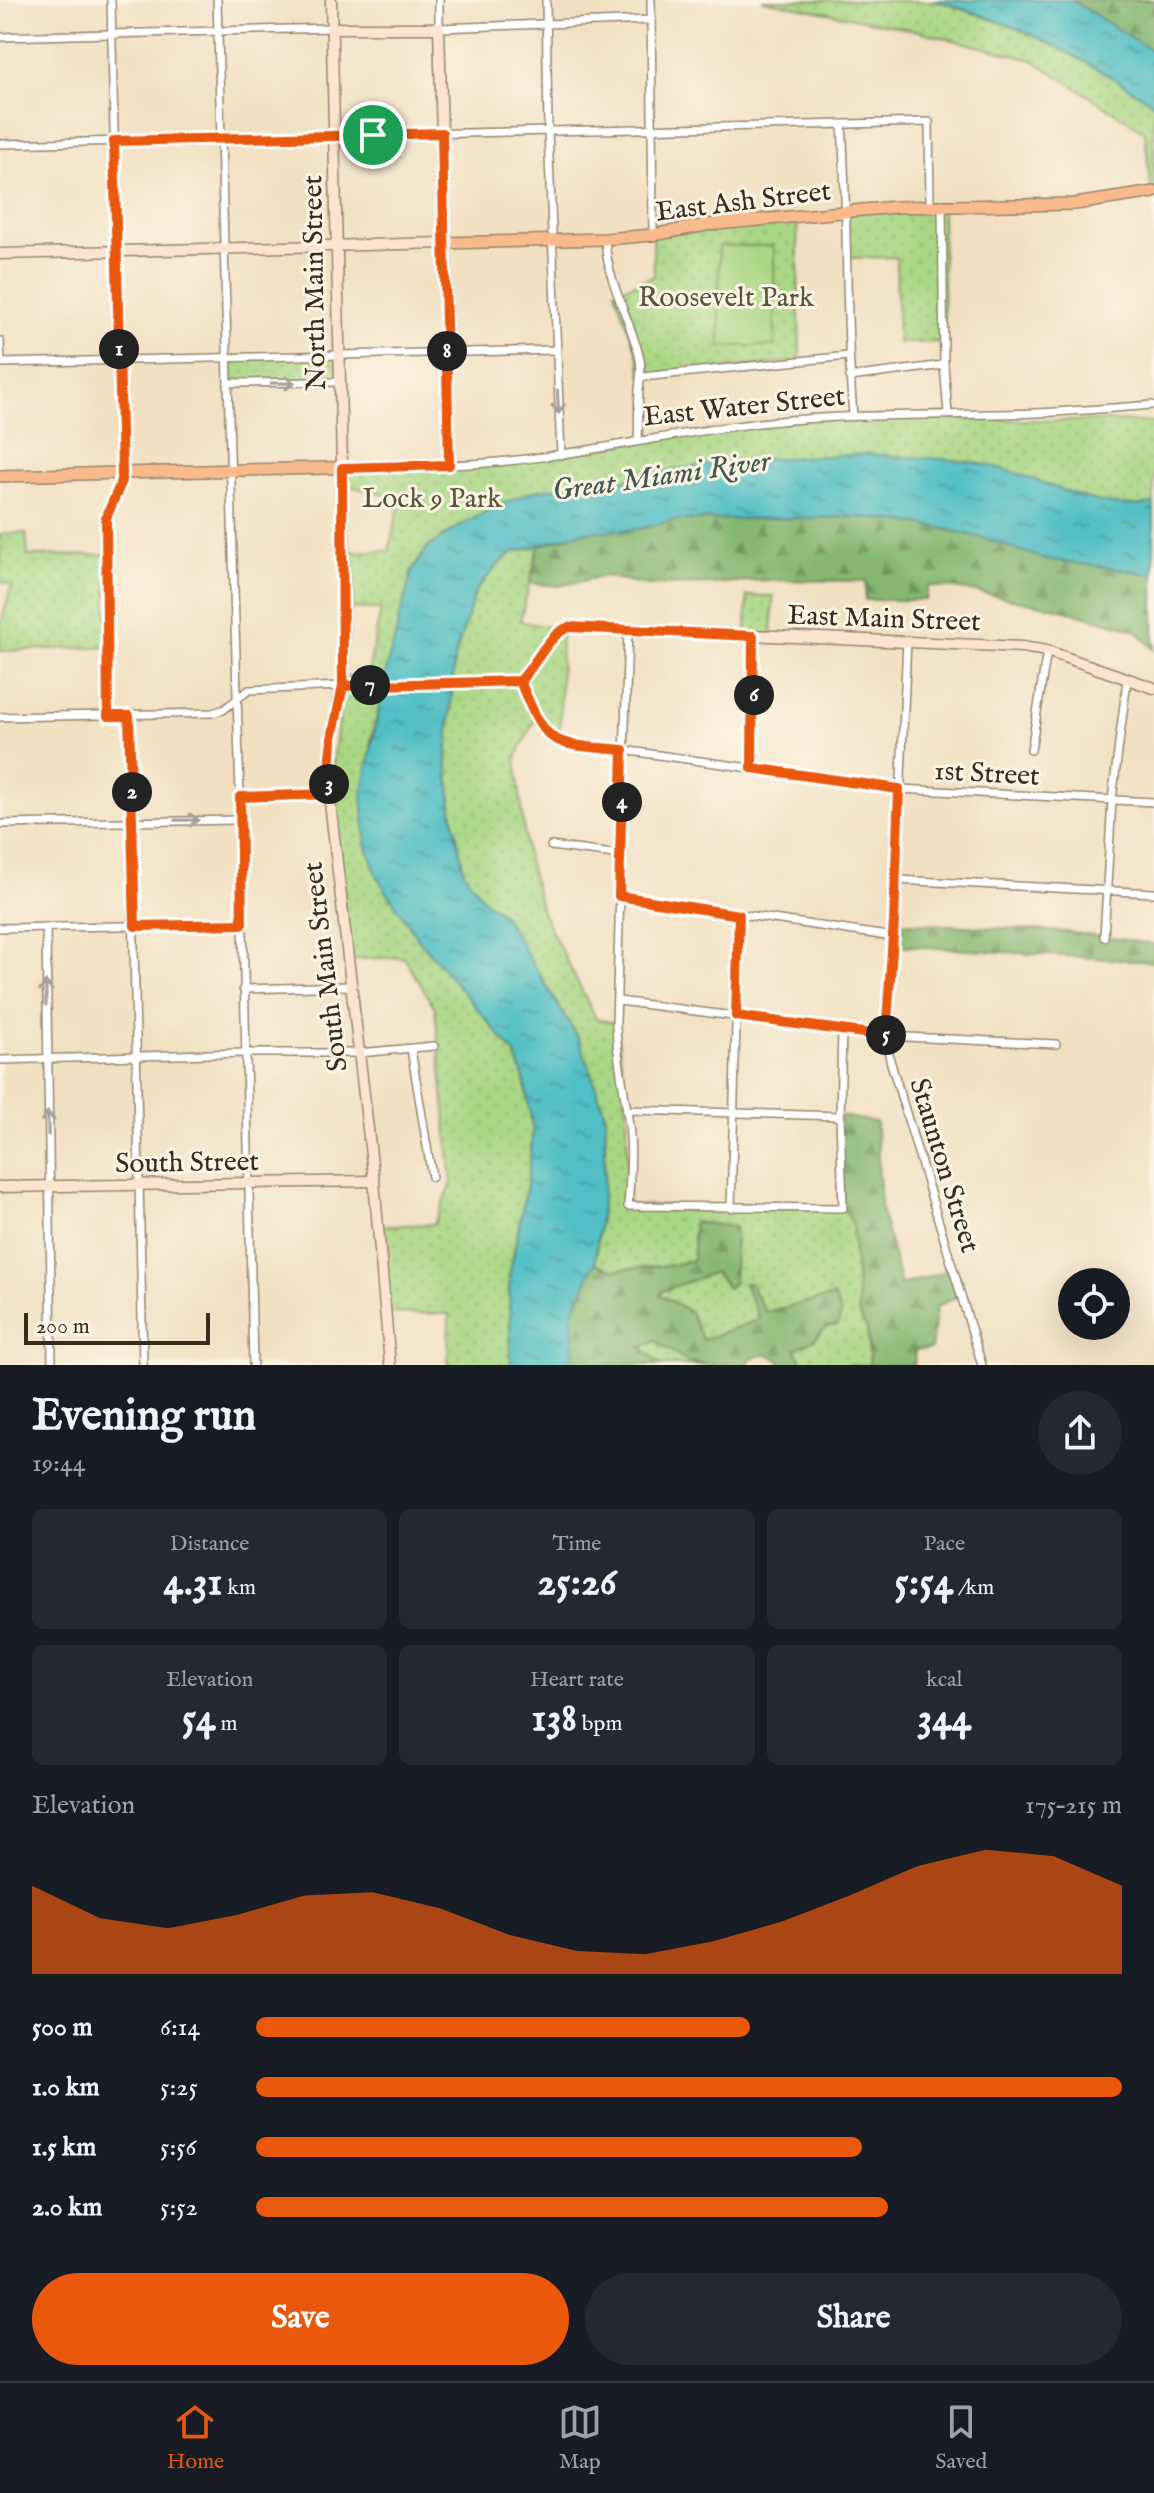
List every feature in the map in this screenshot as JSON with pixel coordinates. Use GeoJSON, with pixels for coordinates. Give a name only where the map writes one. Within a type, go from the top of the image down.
{"type":"FeatureCollection","features":[{"type":"Feature","properties":{"kind":"main road","name":"East Ash Street"},"geometry":{"type":"LineString","coordinates":[[445,243],[605,239],[653,235],[706,225],[847,212],[936,205],[1075,204],[1154,192]]}},
{"type":"Feature","properties":{"kind":"main road"},"geometry":{"type":"LineString","coordinates":[[445,243],[449,465]]}},
{"type":"Feature","properties":{"kind":"main road","name":"East Water Street"},"geometry":{"type":"LineString","coordinates":[[0,476],[449,465]]}},
{"type":"Feature","properties":{"kind":"street"},"geometry":{"type":"LineString","coordinates":[[108,716],[106,518],[122,474],[111,0]]}},
{"type":"Feature","properties":{"kind":"street"},"geometry":{"type":"LineString","coordinates":[[217,0],[226,248],[253,1365]]}},
{"type":"Feature","properties":{"kind":"street","name":"North Main Street"},"geometry":{"type":"LineString","coordinates":[[331,0],[344,564]]}},
{"type":"Feature","properties":{"kind":"street"},"geometry":{"type":"LineString","coordinates":[[439,0],[445,243]]}},
{"type":"Feature","properties":{"kind":"street"},"geometry":{"type":"LineString","coordinates":[[546,0],[561,455]]}},
{"type":"Feature","properties":{"kind":"street"},"geometry":{"type":"LineString","coordinates":[[651,0],[653,235]]}},
{"type":"Feature","properties":{"kind":"street"},"geometry":{"type":"LineString","coordinates":[[0,37],[439,28],[651,20]]}},
{"type":"Feature","properties":{"kind":"street"},"geometry":{"type":"LineString","coordinates":[[0,144],[929,122],[948,414]]}},
{"type":"Feature","properties":{"kind":"street"},"geometry":{"type":"LineString","coordinates":[[842,124],[847,212],[848,356],[853,416]]}},
{"type":"Feature","properties":{"kind":"street"},"geometry":{"type":"LineString","coordinates":[[605,239],[607,263],[639,358],[642,377],[639,386],[638,440]]}},
{"type":"Feature","properties":{"kind":"street","name":"East Ash Street"},"geometry":{"type":"LineString","coordinates":[[0,254],[445,243]]}},
{"type":"Feature","properties":{"kind":"street"},"geometry":{"type":"LineString","coordinates":[[0,341],[0,363],[556,350]]}},
{"type":"Feature","properties":{"kind":"street"},"geometry":{"type":"LineString","coordinates":[[642,377],[848,356]]}},
{"type":"Feature","properties":{"kind":"street"},"geometry":{"type":"LineString","coordinates":[[850,377],[944,365]]}},
{"type":"Feature","properties":{"kind":"street"},"geometry":{"type":"LineString","coordinates":[[228,383],[339,382]]}},
{"type":"Feature","properties":{"kind":"street","name":"East Water Street"},"geometry":{"type":"LineString","coordinates":[[449,465],[525,461],[638,440],[769,422],[853,416],[1037,413],[1152,405]]}},
{"type":"Feature","properties":{"kind":"street","name":"South Main Street"},"geometry":{"type":"LineString","coordinates":[[344,564],[343,686],[332,738],[329,794],[374,1181],[390,1365]]}},
{"type":"Feature","properties":{"kind":"street","name":"East Main Street"},"geometry":{"type":"LineString","coordinates":[[520,681],[561,630],[569,627],[907,640],[1047,651],[1154,688]]}},
{"type":"Feature","properties":{"kind":"street"},"geometry":{"type":"LineString","coordinates":[[628,630],[616,1049],[627,1110],[631,1169],[628,1206],[843,1208],[840,1116],[842,1029]]}},
{"type":"Feature","properties":{"kind":"street"},"geometry":{"type":"LineString","coordinates":[[752,768],[753,636]]}},
{"type":"Feature","properties":{"kind":"street","name":"Staunton Street"},"geometry":{"type":"LineString","coordinates":[[907,640],[894,937],[886,1036],[890,1060],[982,1365]]}},
{"type":"Feature","properties":{"kind":"street"},"geometry":{"type":"LineString","coordinates":[[1031,750],[1047,651]]}},
{"type":"Feature","properties":{"kind":"street"},"geometry":{"type":"LineString","coordinates":[[1104,937],[1112,800],[1127,680]]}},
{"type":"Feature","properties":{"kind":"street"},"geometry":{"type":"LineString","coordinates":[[0,717],[212,713],[223,710],[249,690],[262,687],[520,681]]}},
{"type":"Feature","properties":{"kind":"street","name":"1st Street"},"geometry":{"type":"LineString","coordinates":[[520,681],[535,718],[549,737],[569,745],[899,789],[1154,802]]}},
{"type":"Feature","properties":{"kind":"street"},"geometry":{"type":"LineString","coordinates":[[129,716],[143,1365]]}},
{"type":"Feature","properties":{"kind":"street"},"geometry":{"type":"LineString","coordinates":[[240,797],[329,794]]}},
{"type":"Feature","properties":{"kind":"street"},"geometry":{"type":"LineString","coordinates":[[0,824],[240,820]]}},
{"type":"Feature","properties":{"kind":"street"},"geometry":{"type":"LineString","coordinates":[[551,846],[621,855]]}},
{"type":"Feature","properties":{"kind":"street"},"geometry":{"type":"LineString","coordinates":[[896,880],[1154,893]]}},
{"type":"Feature","properties":{"kind":"street"},"geometry":{"type":"LineString","coordinates":[[619,896],[894,937]]}},
{"type":"Feature","properties":{"kind":"street"},"geometry":{"type":"LineString","coordinates":[[731,1208],[739,915]]}},
{"type":"Feature","properties":{"kind":"street"},"geometry":{"type":"LineString","coordinates":[[0,928],[242,924]]}},
{"type":"Feature","properties":{"kind":"street"},"geometry":{"type":"LineString","coordinates":[[46,927],[52,1365]]}},
{"type":"Feature","properties":{"kind":"street"},"geometry":{"type":"LineString","coordinates":[[243,989],[350,986]]}},
{"type":"Feature","properties":{"kind":"street"},"geometry":{"type":"LineString","coordinates":[[619,1001],[886,1036],[1056,1044]]}},
{"type":"Feature","properties":{"kind":"street"},"geometry":{"type":"LineString","coordinates":[[0,1060],[359,1053],[434,1046]]}},
{"type":"Feature","properties":{"kind":"street"},"geometry":{"type":"LineString","coordinates":[[411,1049],[432,1177]]}},
{"type":"Feature","properties":{"kind":"street"},"geometry":{"type":"LineString","coordinates":[[627,1110],[840,1116]]}},
{"type":"Feature","properties":{"kind":"street","name":"South Street"},"geometry":{"type":"LineString","coordinates":[[0,1187],[374,1181]]}},
{"type":"Feature","properties":{"kind":"green space"},"geometry":{"type":"Polygon","coordinates":[[[762,0],[938,1],[1033,34],[1111,75],[1154,104],[1154,192],[1151,192],[1145,132],[1033,60],[918,31],[762,0]]]}},
{"type":"Feature","properties":{"kind":"green space"},"geometry":{"type":"Polygon","coordinates":[[[1071,0],[1154,0],[1154,52],[1071,0]]]}},
{"type":"Feature","properties":{"kind":"green space"},"geometry":{"type":"Polygon","coordinates":[[[942,204],[944,342],[898,343],[896,257],[848,258],[847,212],[942,204]]]}},
{"type":"Feature","properties":{"kind":"green space","name":"Roosevelt Park"},"geometry":{"type":"Polygon","coordinates":[[[797,217],[800,361],[642,377],[639,358],[615,291],[654,276],[653,235],[797,217]]]}},
{"type":"Feature","properties":{"kind":"green space"},"geometry":{"type":"Polygon","coordinates":[[[719,246],[774,246],[775,346],[720,346],[719,246]]]}},
{"type":"Feature","properties":{"kind":"green space"},"geometry":{"type":"Polygon","coordinates":[[[338,354],[339,382],[228,383],[228,358],[338,354]]]}},
{"type":"Feature","properties":{"kind":"green space","name":"Lock 9 Park"},"geometry":{"type":"Polygon","coordinates":[[[948,414],[949,419],[1154,422],[1154,504],[1109,504],[1038,481],[761,459],[699,466],[606,483],[455,529],[428,547],[412,571],[371,740],[378,878],[416,936],[515,1054],[524,1078],[533,1130],[528,1179],[509,1277],[511,1365],[448,1365],[449,1314],[385,1313],[378,1226],[434,1224],[452,1184],[435,1008],[404,957],[347,960],[329,794],[344,677],[368,673],[381,609],[344,608],[344,552],[389,551],[401,497],[342,485],[342,468],[492,464],[769,422],[948,414]]]}},
{"type":"Feature","properties":{"kind":"green space"},"geometry":{"type":"Polygon","coordinates":[[[863,517],[932,526],[1100,565],[1154,574],[1154,650],[1136,630],[1062,609],[956,588],[928,586],[926,600],[865,600],[866,581],[760,580],[648,585],[604,576],[559,586],[530,583],[539,546],[583,532],[639,529],[675,520],[863,517]]]}},
{"type":"Feature","properties":{"kind":"green space"},"geometry":{"type":"Polygon","coordinates":[[[26,533],[28,556],[107,555],[107,647],[0,651],[0,626],[12,585],[0,582],[0,534],[26,533]]]}},
{"type":"Feature","properties":{"kind":"green space"},"geometry":{"type":"Polygon","coordinates":[[[539,546],[520,621],[561,630],[560,741],[549,737],[535,719],[516,758],[527,857],[542,912],[596,1019],[616,1023],[627,1110],[628,1205],[843,1208],[852,1223],[859,1316],[867,1329],[870,1365],[803,1365],[795,1349],[816,1338],[828,1325],[765,1312],[744,1284],[760,1319],[703,1340],[689,1311],[660,1295],[662,1291],[715,1271],[694,1260],[614,1270],[595,1263],[604,1181],[606,1117],[580,1041],[503,915],[483,899],[464,872],[453,816],[447,760],[454,660],[475,592],[512,553],[539,546]],[[715,1271],[727,1288],[734,1281],[715,1271]]]}},
{"type":"Feature","properties":{"kind":"green space"},"geometry":{"type":"Polygon","coordinates":[[[747,596],[773,596],[772,636],[746,635],[747,596]]]}},
{"type":"Feature","properties":{"kind":"green space"},"geometry":{"type":"Polygon","coordinates":[[[894,922],[1067,932],[1154,944],[1154,962],[893,945],[894,922]]]}},
{"type":"Feature","properties":{"kind":"green space"},"geometry":{"type":"Polygon","coordinates":[[[840,1116],[876,1122],[881,1209],[901,1285],[955,1269],[962,1294],[936,1307],[931,1349],[915,1350],[914,1365],[870,1365],[867,1329],[859,1316],[852,1223],[843,1208],[840,1116]]]}},
{"type":"Feature","properties":{"kind":"green space"},"geometry":{"type":"Polygon","coordinates":[[[693,1222],[735,1227],[734,1282],[728,1288],[715,1272],[662,1291],[660,1295],[689,1311],[703,1340],[760,1319],[744,1283],[750,1283],[765,1312],[834,1296],[841,1314],[837,1326],[826,1328],[795,1349],[804,1365],[780,1365],[780,1361],[768,1354],[750,1358],[748,1365],[688,1362],[656,1341],[641,1347],[661,1365],[573,1365],[573,1311],[595,1263],[614,1270],[673,1265],[693,1260],[693,1222]]]}},
{"type":"Feature","properties":{"kind":"green space"},"geometry":{"type":"Polygon","coordinates":[[[656,1341],[688,1362],[710,1365],[661,1365],[640,1347],[656,1341]]]}},
{"type":"Feature","properties":{"kind":"water"},"geometry":{"type":"Polygon","coordinates":[[[933,0],[1071,0],[1154,52],[1154,104],[1048,43],[991,18],[933,0]]]}},
{"type":"Feature","properties":{"kind":"water","name":"Great Miami River"},"geometry":{"type":"Polygon","coordinates":[[[868,454],[984,464],[1093,500],[1133,506],[1154,504],[1154,574],[1045,559],[983,538],[932,526],[863,517],[675,520],[639,529],[583,532],[512,553],[475,592],[454,660],[447,760],[453,816],[464,872],[483,899],[503,915],[580,1041],[606,1117],[604,1181],[595,1263],[573,1311],[573,1365],[511,1365],[509,1277],[528,1179],[533,1130],[524,1078],[515,1054],[416,936],[378,878],[367,847],[362,796],[387,667],[412,571],[428,547],[455,529],[494,507],[537,490],[606,483],[699,466],[761,459],[868,454]]]}},
{"type":"Feature","properties":{"kind":"route"},"geometry":{"type":"LineString","coordinates":[[373,135],[114,141],[122,474],[106,518],[108,716],[129,716],[135,926],[242,924],[240,797],[329,794],[332,738],[343,686],[520,681],[535,718],[549,737],[569,745],[623,750],[619,896],[739,915],[736,1016],[886,1036],[899,789],[752,768],[753,636],[569,627],[555,635],[520,681],[431,684],[343,686],[342,468],[449,465],[442,133],[373,135]]}}]}
